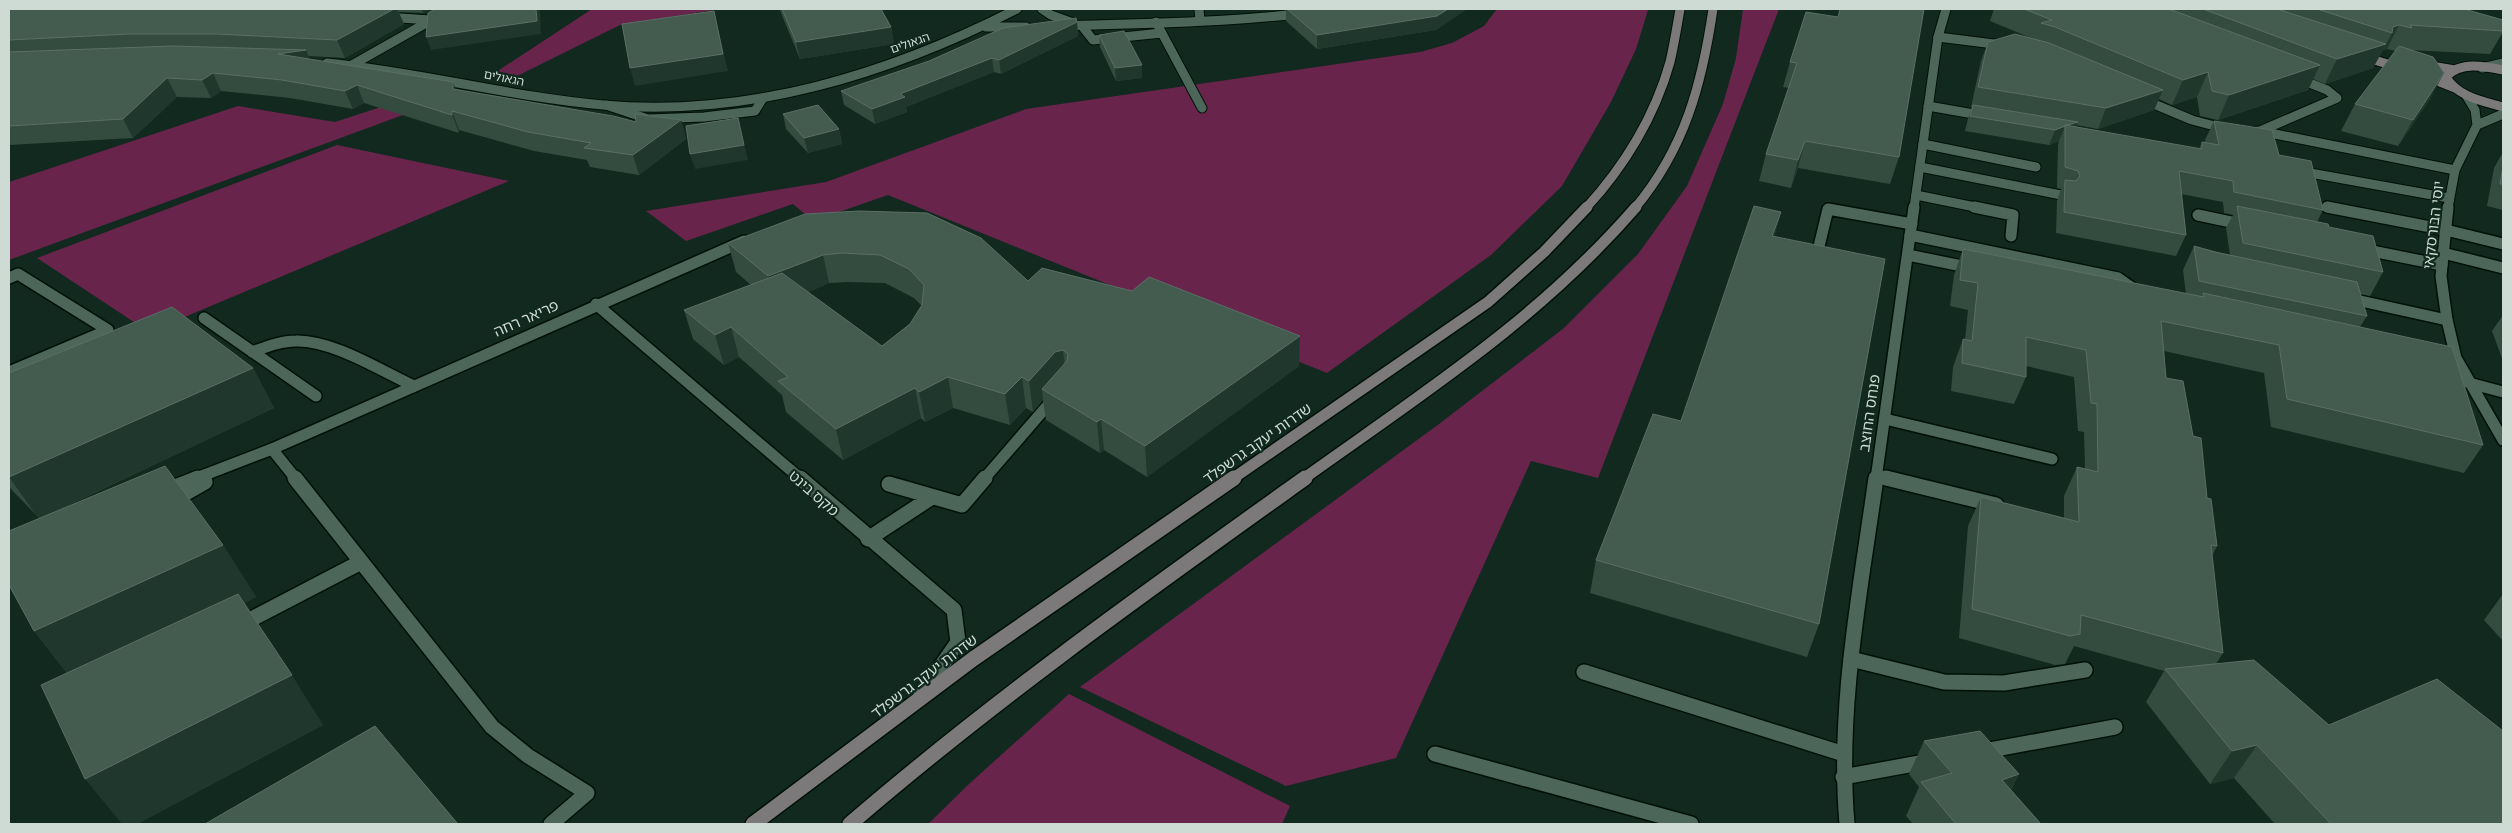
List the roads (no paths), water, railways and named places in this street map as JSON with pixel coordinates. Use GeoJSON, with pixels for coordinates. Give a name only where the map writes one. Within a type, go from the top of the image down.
{"type":"FeatureCollection","features":[{"type":"Feature","properties":{"kind":"main road","name":"שדרות יעקב גרשפלד"},"geometry":{"type":"LineString","coordinates":[[753,824],[972,659],[1488,302],[1542,255],[1600,195],[1634,148],[1655,106],[1669,67],[1680,9]]}},
{"type":"Feature","properties":{"kind":"main road"},"geometry":{"type":"LineString","coordinates":[[850,824],[915,766],[1028,679],[1526,318],[1580,268],[1638,205],[1671,155],[1690,112],[1703,72],[1713,9]]}},
{"type":"Feature","properties":{"kind":"main road"},"geometry":{"type":"LineString","coordinates":[[2362,48],[2410,61],[2455,70],[2482,68],[2503,70]]}},
{"type":"Feature","properties":{"kind":"main road"},"geometry":{"type":"LineString","coordinates":[[2351,54],[2414,72],[2455,88],[2466,95],[2503,107]]}},
{"type":"Feature","properties":{"kind":"main road"},"geometry":{"type":"LineString","coordinates":[[2455,70],[2446,77],[2455,88]]}},
{"type":"Feature","properties":{"kind":"street"},"geometry":{"type":"LineString","coordinates":[[352,65],[451,9]]}},
{"type":"Feature","properties":{"kind":"street","name":"הגאולים"},"geometry":{"type":"LineString","coordinates":[[313,62],[393,70],[530,95],[606,106],[648,119],[704,118],[755,111],[762,98],[832,83],[931,50],[984,27],[1017,9]]}},
{"type":"Feature","properties":{"kind":"street"},"geometry":{"type":"LineString","coordinates":[[1042,9],[1051,15],[1082,26],[1093,40],[1162,33]]}},
{"type":"Feature","properties":{"kind":"street"},"geometry":{"type":"LineString","coordinates":[[1199,9],[1200,21]]}},
{"type":"Feature","properties":{"kind":"street"},"geometry":{"type":"LineString","coordinates":[[1052,26],[1288,16],[1334,9]]}},
{"type":"Feature","properties":{"kind":"street","name":"פנחס החוצב"},"geometry":{"type":"LineString","coordinates":[[1847,824],[1842,777],[1846,694],[1938,37],[1946,9]]}},
{"type":"Feature","properties":{"kind":"street"},"geometry":{"type":"LineString","coordinates":[[374,16],[431,20]]}},
{"type":"Feature","properties":{"kind":"street"},"geometry":{"type":"LineString","coordinates":[[1156,22],[1202,108]]}},
{"type":"Feature","properties":{"kind":"street"},"geometry":{"type":"LineString","coordinates":[[984,27],[1033,26]]}},
{"type":"Feature","properties":{"kind":"street"},"geometry":{"type":"LineString","coordinates":[[1938,37],[2014,48]]}},
{"type":"Feature","properties":{"kind":"street"},"geometry":{"type":"LineString","coordinates":[[2482,68],[2503,63]]}},
{"type":"Feature","properties":{"kind":"street"},"geometry":{"type":"LineString","coordinates":[[2260,131],[2337,98],[2327,90],[2289,75]]}},
{"type":"Feature","properties":{"kind":"street"},"geometry":{"type":"LineString","coordinates":[[2132,94],[2192,120],[2237,131],[2260,131],[2455,170]]}},
{"type":"Feature","properties":{"kind":"street"},"geometry":{"type":"LineString","coordinates":[[2466,95],[2475,110],[2477,125],[2503,114]]}},
{"type":"Feature","properties":{"kind":"street"},"geometry":{"type":"LineString","coordinates":[[1928,106],[1996,118]]}},
{"type":"Feature","properties":{"kind":"street","name":"יוסי הבורסקאי"},"geometry":{"type":"LineString","coordinates":[[2477,125],[2455,170],[2449,198],[2441,276],[2447,320],[2456,358],[2503,440]]}},
{"type":"Feature","properties":{"kind":"street"},"geometry":{"type":"LineString","coordinates":[[1923,144],[2036,167]]}},
{"type":"Feature","properties":{"kind":"street"},"geometry":{"type":"LineString","coordinates":[[1920,167],[2066,196]]}},
{"type":"Feature","properties":{"kind":"street"},"geometry":{"type":"LineString","coordinates":[[2286,169],[2449,198]]}},
{"type":"Feature","properties":{"kind":"street"},"geometry":{"type":"LineString","coordinates":[[1916,196],[2013,215],[2011,236]]}},
{"type":"Feature","properties":{"kind":"street"},"geometry":{"type":"LineString","coordinates":[[2327,207],[2446,230],[2503,244]]}},
{"type":"Feature","properties":{"kind":"street"},"geometry":{"type":"LineString","coordinates":[[1814,267],[1828,209],[2118,278],[2147,297]]}},
{"type":"Feature","properties":{"kind":"street"},"geometry":{"type":"LineString","coordinates":[[2198,216],[2257,227]]}},
{"type":"Feature","properties":{"kind":"street","name":"פריאר רחה"},"geometry":{"type":"LineString","coordinates":[[156,495],[272,449],[596,304],[752,238]]}},
{"type":"Feature","properties":{"kind":"street"},"geometry":{"type":"LineString","coordinates":[[2354,247],[2442,265]]}},
{"type":"Feature","properties":{"kind":"street"},"geometry":{"type":"LineString","coordinates":[[2443,253],[2503,268]]}},
{"type":"Feature","properties":{"kind":"street"},"geometry":{"type":"LineString","coordinates":[[1908,255],[1983,271]]}},
{"type":"Feature","properties":{"kind":"street"},"geometry":{"type":"LineString","coordinates":[[9,278],[18,274],[108,330],[9,372]]}},
{"type":"Feature","properties":{"kind":"street"},"geometry":{"type":"LineString","coordinates":[[2331,295],[2447,320]]}},
{"type":"Feature","properties":{"kind":"street","name":"מקס בינט"},"geometry":{"type":"LineString","coordinates":[[596,304],[868,539],[954,610],[958,642],[915,702]]}},
{"type":"Feature","properties":{"kind":"street"},"geometry":{"type":"LineString","coordinates":[[204,318],[316,396]]}},
{"type":"Feature","properties":{"kind":"street"},"geometry":{"type":"LineString","coordinates":[[252,352],[278,343],[301,341],[322,345],[414,386]]}},
{"type":"Feature","properties":{"kind":"street"},"geometry":{"type":"LineString","coordinates":[[2444,368],[2503,392]]}},
{"type":"Feature","properties":{"kind":"street"},"geometry":{"type":"LineString","coordinates":[[889,484],[962,505],[1064,387]]}},
{"type":"Feature","properties":{"kind":"street"},"geometry":{"type":"LineString","coordinates":[[1885,419],[2052,460]]}},
{"type":"Feature","properties":{"kind":"street"},"geometry":{"type":"LineString","coordinates":[[272,449],[492,727],[528,756],[587,793],[551,824]]}},
{"type":"Feature","properties":{"kind":"street","name":"פריאר רחה"},"geometry":{"type":"LineString","coordinates":[[156,510],[272,449]]}},
{"type":"Feature","properties":{"kind":"street"},"geometry":{"type":"LineString","coordinates":[[1877,476],[2009,508]]}},
{"type":"Feature","properties":{"kind":"street"},"geometry":{"type":"LineString","coordinates":[[868,539],[932,497]]}},
{"type":"Feature","properties":{"kind":"street"},"geometry":{"type":"LineString","coordinates":[[231,630],[361,562]]}},
{"type":"Feature","properties":{"kind":"street"},"geometry":{"type":"LineString","coordinates":[[1851,659],[1944,682],[2004,683],[2086,670]]}},
{"type":"Feature","properties":{"kind":"street"},"geometry":{"type":"LineString","coordinates":[[1584,672],[1844,754]]}},
{"type":"Feature","properties":{"kind":"street"},"geometry":{"type":"LineString","coordinates":[[1842,777],[2115,728]]}},
{"type":"Feature","properties":{"kind":"street"},"geometry":{"type":"LineString","coordinates":[[1435,754],[1691,824]]}}]}
